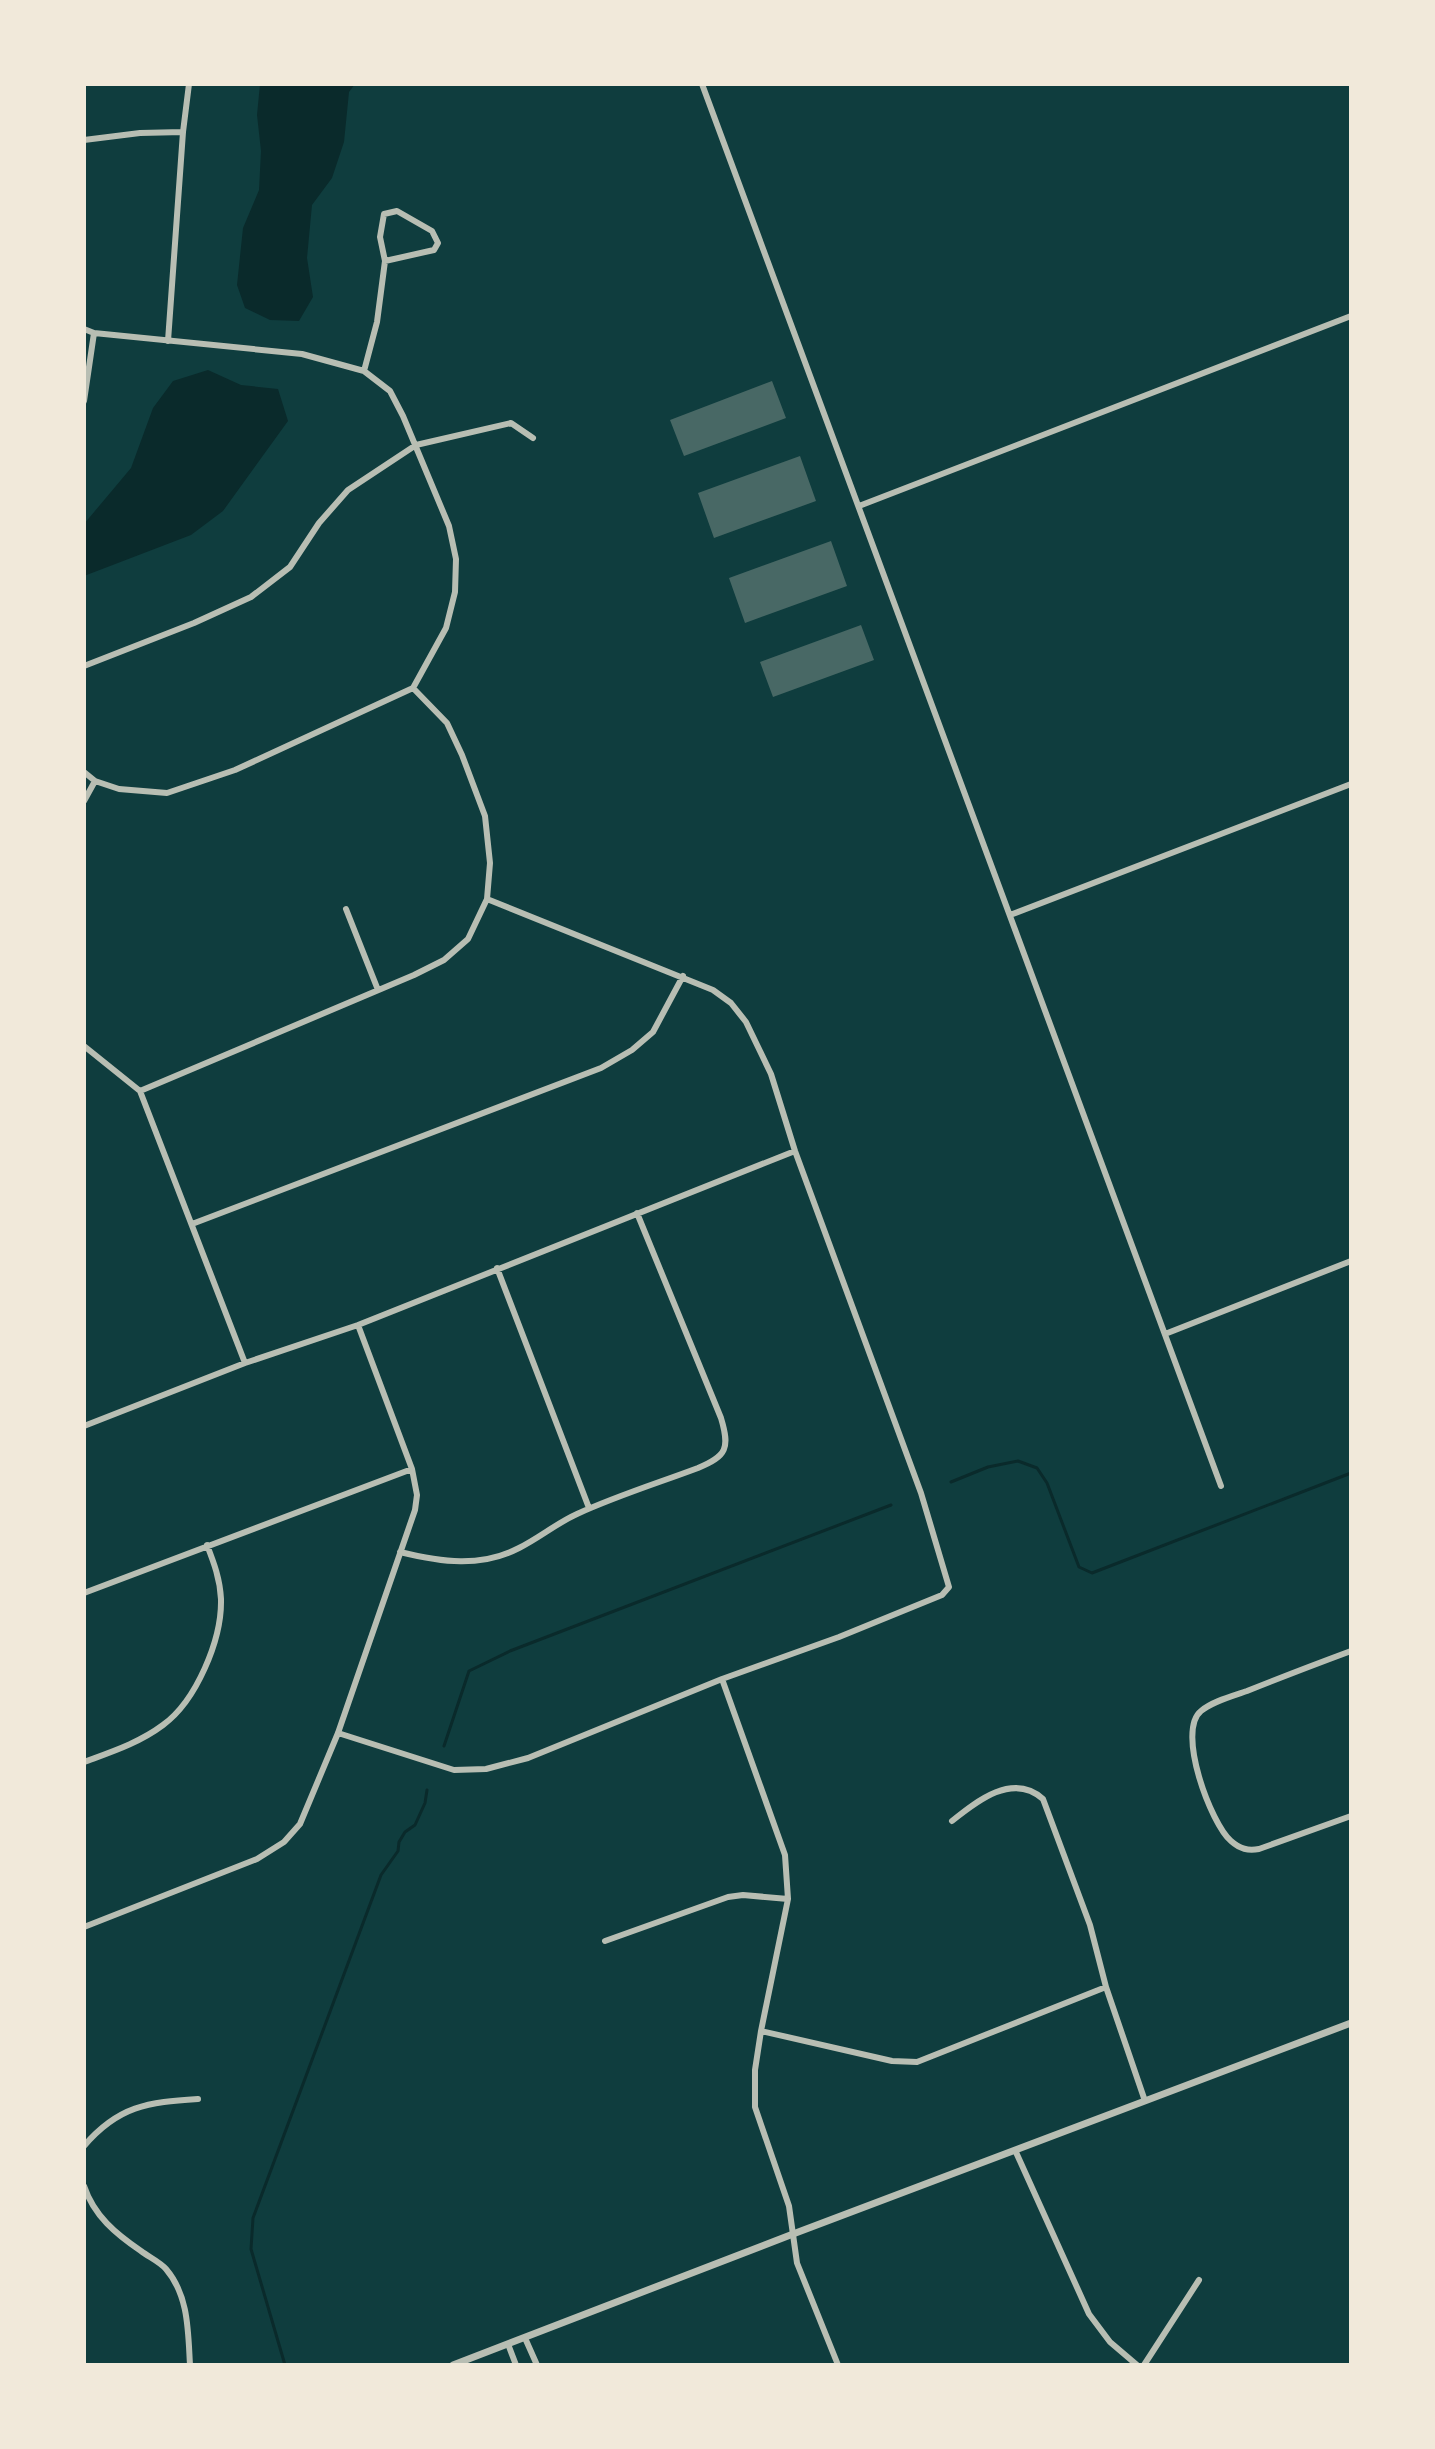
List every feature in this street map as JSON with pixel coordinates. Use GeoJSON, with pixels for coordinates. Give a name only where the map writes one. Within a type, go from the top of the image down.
{"type":"FeatureCollection","features":[{"type":"Feature","properties":{"kind":"street"},"geometry":{"type":"LineString","coordinates":[[168,341],[189,84]]}},
{"type":"Feature","properties":{"kind":"street"},"geometry":{"type":"LineString","coordinates":[[702,84],[1221,1486]]}},
{"type":"Feature","properties":{"kind":"street"},"geometry":{"type":"LineString","coordinates":[[84,140],[140,133],[183,132]]}},
{"type":"Feature","properties":{"kind":"street"},"geometry":{"type":"LineString","coordinates":[[364,371],[377,322],[385,261],[380,237],[384,214],[397,211],[432,231],[438,243],[434,250],[385,261]]}},
{"type":"Feature","properties":{"kind":"street"},"geometry":{"type":"LineString","coordinates":[[859,506],[1351,316]]}},
{"type":"Feature","properties":{"kind":"street"},"geometry":{"type":"LineString","coordinates":[[84,329],[94,333],[302,354],[364,371],[390,391],[449,526],[456,559],[455,592],[446,628],[413,688],[235,770],[167,793],[119,789],[95,781],[84,772]]}},
{"type":"Feature","properties":{"kind":"street"},"geometry":{"type":"LineString","coordinates":[[84,401],[94,333]]}},
{"type":"Feature","properties":{"kind":"street"},"geometry":{"type":"LineString","coordinates":[[84,666],[251,597],[290,567],[319,523],[348,490],[416,445],[511,423],[533,438]]}},
{"type":"Feature","properties":{"kind":"street"},"geometry":{"type":"LineString","coordinates":[[140,1091],[444,960],[468,939],[487,899],[490,863],[485,816],[447,723],[413,688]]}},
{"type":"Feature","properties":{"kind":"street"},"geometry":{"type":"LineString","coordinates":[[84,801],[95,781]]}},
{"type":"Feature","properties":{"kind":"street"},"geometry":{"type":"LineString","coordinates":[[1010,915],[1351,784]]}},
{"type":"Feature","properties":{"kind":"street"},"geometry":{"type":"LineString","coordinates":[[338,1733],[424,1763],[454,1770],[486,1769],[528,1758],[722,1679],[839,1637],[942,1595],[949,1587],[921,1493],[795,1151],[771,1074],[746,1022],[731,1003],[713,990],[487,899]]}},
{"type":"Feature","properties":{"kind":"street"},"geometry":{"type":"LineString","coordinates":[[346,909],[378,990]]}},
{"type":"Feature","properties":{"kind":"street"},"geometry":{"type":"LineString","coordinates":[[192,1224],[601,1068],[632,1050],[653,1032],[683,976]]}},
{"type":"Feature","properties":{"kind":"street"},"geometry":{"type":"LineString","coordinates":[[84,1046],[140,1091],[245,1363]]}},
{"type":"Feature","properties":{"kind":"street"},"geometry":{"type":"LineString","coordinates":[[84,1426],[245,1363],[358,1325],[795,1151]]}},
{"type":"Feature","properties":{"kind":"street"},"geometry":{"type":"LineString","coordinates":[[400,1552],[444,1561],[478,1562],[495,1558],[520,1548],[589,1508],[715,1461],[723,1453],[727,1439],[721,1418],[637,1213]]}},
{"type":"Feature","properties":{"kind":"street"},"geometry":{"type":"LineString","coordinates":[[1165,1334],[1351,1261]]}},
{"type":"Feature","properties":{"kind":"street"},"geometry":{"type":"LineString","coordinates":[[497,1268],[589,1508]]}},
{"type":"Feature","properties":{"kind":"street"},"geometry":{"type":"LineString","coordinates":[[84,1927],[257,1859],[284,1842],[300,1824],[338,1733],[415,1510],[417,1495],[412,1469],[358,1325]]}},
{"type":"Feature","properties":{"kind":"street"},"geometry":{"type":"LineString","coordinates":[[84,1593],[412,1469]]}},
{"type":"Feature","properties":{"kind":"street"},"geometry":{"type":"LineString","coordinates":[[84,1762],[129,1745],[165,1724],[193,1693],[219,1627],[219,1576],[207,1545]]}},
{"type":"Feature","properties":{"kind":"street"},"geometry":{"type":"LineString","coordinates":[[1351,1651],[1201,1711],[1194,1721],[1191,1750],[1218,1822],[1228,1839],[1239,1847],[1249,1851],[1351,1816]]}},
{"type":"Feature","properties":{"kind":"street"},"geometry":{"type":"LineString","coordinates":[[722,1679],[785,1855],[788,1899],[761,2031],[755,2070],[755,2107],[789,2206],[797,2263],[838,2365]]}},
{"type":"Feature","properties":{"kind":"street"},"geometry":{"type":"LineString","coordinates":[[952,1821],[977,1802],[1000,1791],[1023,1788],[1043,1799],[1090,1925],[1106,1987],[1145,2101]]}},
{"type":"Feature","properties":{"kind":"street"},"geometry":{"type":"LineString","coordinates":[[605,1941],[728,1897],[743,1895],[788,1899]]}},
{"type":"Feature","properties":{"kind":"street"},"geometry":{"type":"LineString","coordinates":[[761,2031],[892,2061],[917,2062],[1106,1987]]}},
{"type":"Feature","properties":{"kind":"street"},"geometry":{"type":"LineString","coordinates":[[453,2365],[1351,2023]]}},
{"type":"Feature","properties":{"kind":"street"},"geometry":{"type":"LineString","coordinates":[[84,2146],[96,2132],[123,2113],[158,2101],[198,2099]]}},
{"type":"Feature","properties":{"kind":"street"},"geometry":{"type":"LineString","coordinates":[[1015,2150],[1089,2314],[1110,2342],[1137,2365]]}},
{"type":"Feature","properties":{"kind":"street"},"geometry":{"type":"LineString","coordinates":[[84,2186],[90,2203],[110,2228],[165,2268],[182,2296],[190,2365]]}},
{"type":"Feature","properties":{"kind":"street"},"geometry":{"type":"LineString","coordinates":[[1144,2365],[1199,2280]]}},
{"type":"Feature","properties":{"kind":"street"},"geometry":{"type":"LineString","coordinates":[[525,2338],[537,2365]]}},
{"type":"Feature","properties":{"kind":"street"},"geometry":{"type":"LineString","coordinates":[[508,2344],[516,2365]]}},
{"type":"Feature","properties":{"kind":"water"},"geometry":{"type":"Polygon","coordinates":[[[260,84],[355,84],[349,92],[344,142],[332,178],[312,205],[307,258],[313,297],[299,321],[270,320],[245,308],[237,285],[243,228],[259,190],[261,151],[257,115],[260,84]]]}},
{"type":"Feature","properties":{"kind":"water"},"geometry":{"type":"Polygon","coordinates":[[[208,370],[241,385],[278,389],[288,421],[223,511],[191,535],[84,576],[84,524],[131,468],[153,408],[173,381],[208,370]]]}},
{"type":"Feature","properties":{"kind":"building"},"geometry":{"type":"Polygon","coordinates":[[[772,381],[786,418],[684,456],[670,420],[772,381]]]}},
{"type":"Feature","properties":{"kind":"building"},"geometry":{"type":"Polygon","coordinates":[[[800,456],[816,501],[714,538],[698,493],[800,456]]]}},
{"type":"Feature","properties":{"kind":"building"},"geometry":{"type":"Polygon","coordinates":[[[831,541],[847,586],[745,623],[729,578],[831,541]]]}},
{"type":"Feature","properties":{"kind":"building"},"geometry":{"type":"Polygon","coordinates":[[[861,625],[874,660],[773,697],[760,662],[861,625]]]}},
{"type":"Feature","properties":{"kind":"waterway"},"geometry":{"type":"LineString","coordinates":[[951,1482],[988,1467],[1018,1461],[1037,1468],[1047,1483],[1079,1567],[1092,1573],[1351,1473]]}},
{"type":"Feature","properties":{"kind":"waterway"},"geometry":{"type":"LineString","coordinates":[[444,1746],[469,1671],[510,1651],[891,1505]]}},
{"type":"Feature","properties":{"kind":"waterway"},"geometry":{"type":"LineString","coordinates":[[285,2365],[251,2249],[253,2218],[381,1875],[398,1851],[405,1832],[415,1825],[427,1790]]}}]}
